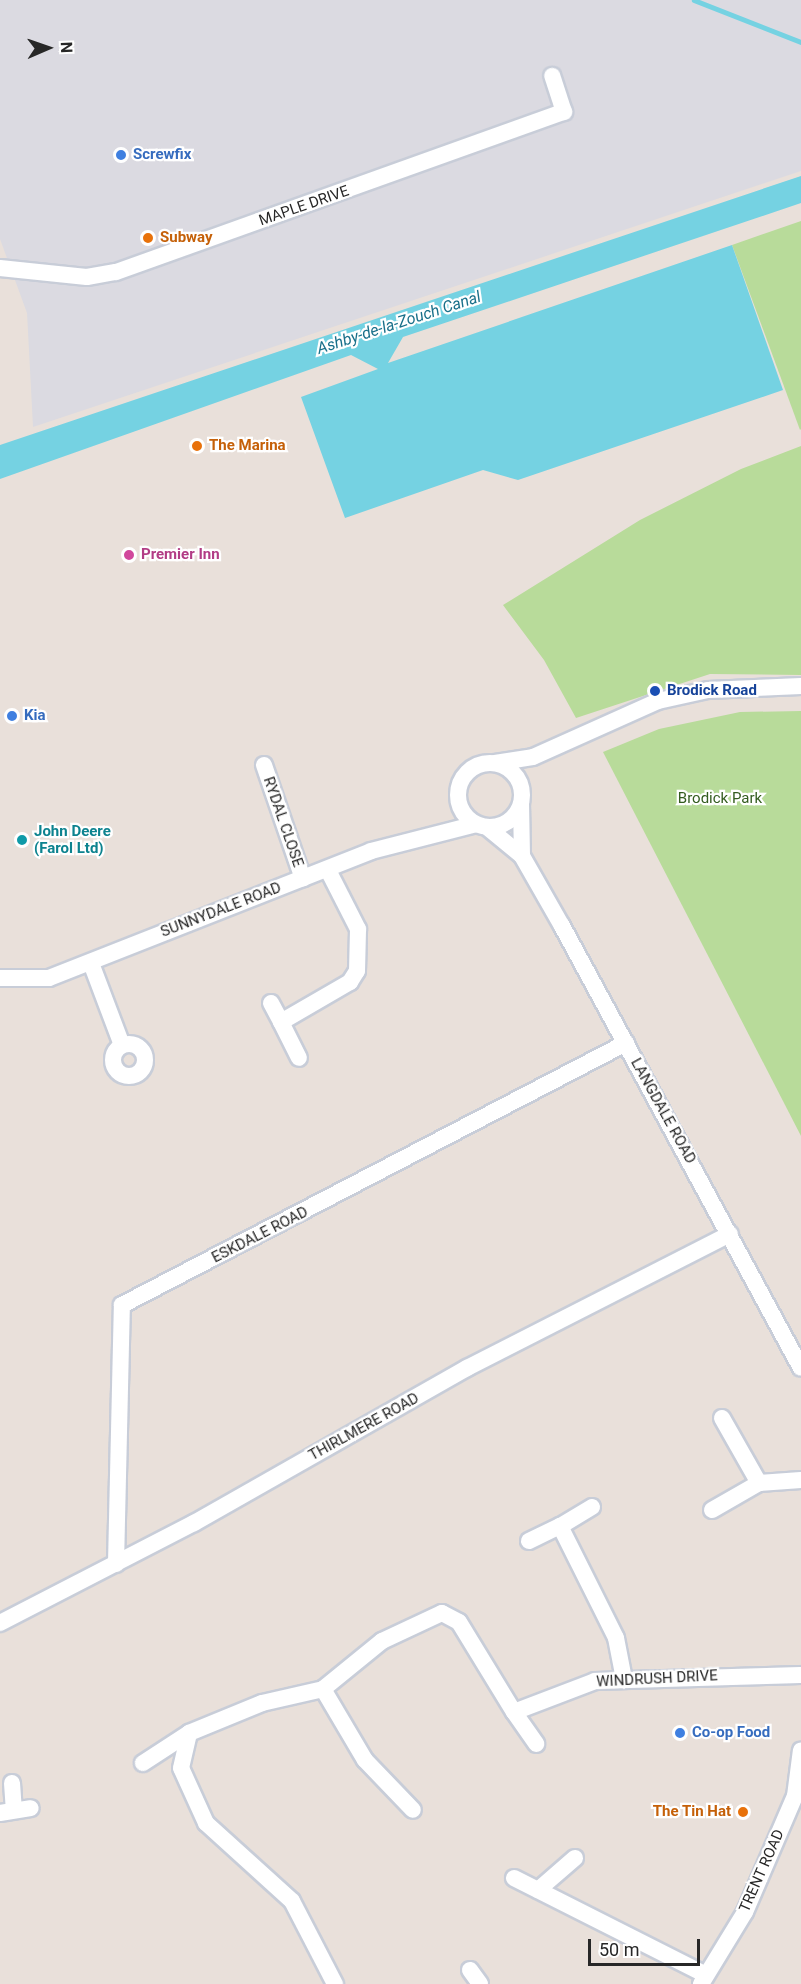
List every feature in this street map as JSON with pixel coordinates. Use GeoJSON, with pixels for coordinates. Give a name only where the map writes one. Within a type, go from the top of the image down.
{"type":"FeatureCollection","features":[{"type":"Feature","properties":{"kind":"street","name":"MAPLE DRIVE"},"geometry":{"type":"LineString","coordinates":[[0,268],[87,277],[150,260],[564,112],[552,76]]}},
{"type":"Feature","properties":{"kind":"street"},"geometry":{"type":"LineString","coordinates":[[533,757],[517,778],[521,804],[506,822],[481,825],[462,810],[462,780],[474,767],[533,757],[658,701],[708,690],[801,686]]}},
{"type":"Feature","properties":{"kind":"street"},"geometry":{"type":"LineString","coordinates":[[495,763],[517,778]]}},
{"type":"Feature","properties":{"kind":"street","name":"RYDAL CLOSE"},"geometry":{"type":"LineString","coordinates":[[264,765],[303,879]]}},
{"type":"Feature","properties":{"kind":"street","name":"LANGDALE ROAD"},"geometry":{"type":"LineString","coordinates":[[521,804],[522,856]]}},
{"type":"Feature","properties":{"kind":"street","name":"SUNNYDALE ROAD"},"geometry":{"type":"LineString","coordinates":[[441,829],[462,810]]}},
{"type":"Feature","properties":{"kind":"street","name":"SUNNYDALE ROAD"},"geometry":{"type":"LineString","coordinates":[[0,978],[49,978],[303,879],[441,829],[481,825]]}},
{"type":"Feature","properties":{"kind":"street","name":"LANGDALE ROAD"},"geometry":{"type":"LineString","coordinates":[[481,825],[522,856],[626,1043],[801,1368]]}},
{"type":"Feature","properties":{"kind":"street"},"geometry":{"type":"LineString","coordinates":[[281,1022],[350,982],[357,970],[358,929],[328,870]]}},
{"type":"Feature","properties":{"kind":"street"},"geometry":{"type":"LineString","coordinates":[[91,963],[122,1045]]}},
{"type":"Feature","properties":{"kind":"street"},"geometry":{"type":"LineString","coordinates":[[271,1003],[299,1058]]}},
{"type":"Feature","properties":{"kind":"street","name":"ESKDALE ROAD"},"geometry":{"type":"LineString","coordinates":[[116,1563],[122,1305],[626,1043]]}},
{"type":"Feature","properties":{"kind":"street","name":"THIRLMERE ROAD"},"geometry":{"type":"LineString","coordinates":[[0,1623],[116,1563],[467,1368],[730,1234]]}},
{"type":"Feature","properties":{"kind":"street"},"geometry":{"type":"LineString","coordinates":[[722,1418],[759,1483]]}},
{"type":"Feature","properties":{"kind":"street"},"geometry":{"type":"LineString","coordinates":[[711,1510],[759,1483],[801,1480]]}},
{"type":"Feature","properties":{"kind":"street"},"geometry":{"type":"LineString","coordinates":[[529,1541],[592,1507]]}},
{"type":"Feature","properties":{"kind":"street"},"geometry":{"type":"LineString","coordinates":[[560,1526],[616,1638],[624,1679]]}},
{"type":"Feature","properties":{"kind":"street"},"geometry":{"type":"LineString","coordinates":[[143,1763],[189,1733],[262,1703],[323,1689],[382,1641],[442,1613],[459,1622],[536,1744]]}},
{"type":"Feature","properties":{"kind":"street","name":"WINDRUSH DRIVE"},"geometry":{"type":"LineString","coordinates":[[514,1712],[549,1695],[624,1679],[801,1675]]}},
{"type":"Feature","properties":{"kind":"street"},"geometry":{"type":"LineString","coordinates":[[323,1689],[365,1760],[413,1810]]}},
{"type":"Feature","properties":{"kind":"street"},"geometry":{"type":"LineString","coordinates":[[189,1733],[181,1768],[206,1823],[292,1901],[335,1984]]}},
{"type":"Feature","properties":{"kind":"street","name":"TRENT ROAD"},"geometry":{"type":"LineString","coordinates":[[704,1979],[745,1912],[798,1797],[801,1750]]}},
{"type":"Feature","properties":{"kind":"street"},"geometry":{"type":"LineString","coordinates":[[12,1783],[7,1811],[31,1808]]}},
{"type":"Feature","properties":{"kind":"street"},"geometry":{"type":"LineString","coordinates":[[538,1890],[574,1858]]}},
{"type":"Feature","properties":{"kind":"street"},"geometry":{"type":"LineString","coordinates":[[514,1878],[704,1979]]}},
{"type":"Feature","properties":{"kind":"street"},"geometry":{"type":"LineString","coordinates":[[470,1970],[480,1984]]}},
{"type":"Feature","properties":{"kind":"shaded area"},"geometry":{"type":"Polygon","coordinates":[[[0,0],[801,0],[801,171],[33,427],[27,313],[0,239],[0,0]]]}},
{"type":"Feature","properties":{"kind":"green space"},"geometry":{"type":"Polygon","coordinates":[[[801,221],[801,429],[800,430],[732,245],[801,221]]]}},
{"type":"Feature","properties":{"kind":"green space"},"geometry":{"type":"Polygon","coordinates":[[[801,446],[801,675],[710,674],[576,718],[544,660],[503,605],[640,520],[741,469],[801,446]]]}},
{"type":"Feature","properties":{"kind":"green space","name":"Brodick Park"},"geometry":{"type":"Polygon","coordinates":[[[801,711],[801,1136],[603,752],[659,729],[740,712],[801,711]]]}},
{"type":"Feature","properties":{"kind":"water","name":"Ashby-de-la-Zouch Canal"},"geometry":{"type":"Polygon","coordinates":[[[801,176],[801,203],[403,337],[388,363],[732,245],[783,390],[518,480],[483,470],[345,518],[301,397],[378,369],[351,355],[0,479],[0,445],[801,176]]]}},
{"type":"Feature","properties":{"kind":"waterway"},"geometry":{"type":"LineString","coordinates":[[694,0],[801,42]]}},
{"type":"Feature","properties":{"kind":"place","name":"Screwfix"},"geometry":{"type":"Point","coordinates":[121,155]}},
{"type":"Feature","properties":{"kind":"place","name":"Subway"},"geometry":{"type":"Point","coordinates":[148,238]}},
{"type":"Feature","properties":{"kind":"place","name":"The Marina"},"geometry":{"type":"Point","coordinates":[197,446]}},
{"type":"Feature","properties":{"kind":"place","name":"Premier Inn"},"geometry":{"type":"Point","coordinates":[129,555]}},
{"type":"Feature","properties":{"kind":"place","name":"Brodick Road"},"geometry":{"type":"Point","coordinates":[655,691]}},
{"type":"Feature","properties":{"kind":"place","name":"Kia"},"geometry":{"type":"Point","coordinates":[12,716]}},
{"type":"Feature","properties":{"kind":"place","name":"John Deere (Farol Ltd)"},"geometry":{"type":"Point","coordinates":[22,840]}},
{"type":"Feature","properties":{"kind":"place","name":"Co-op Food"},"geometry":{"type":"Point","coordinates":[680,1733]}},
{"type":"Feature","properties":{"kind":"place","name":"The Tin Hat"},"geometry":{"type":"Point","coordinates":[743,1812]}}]}
